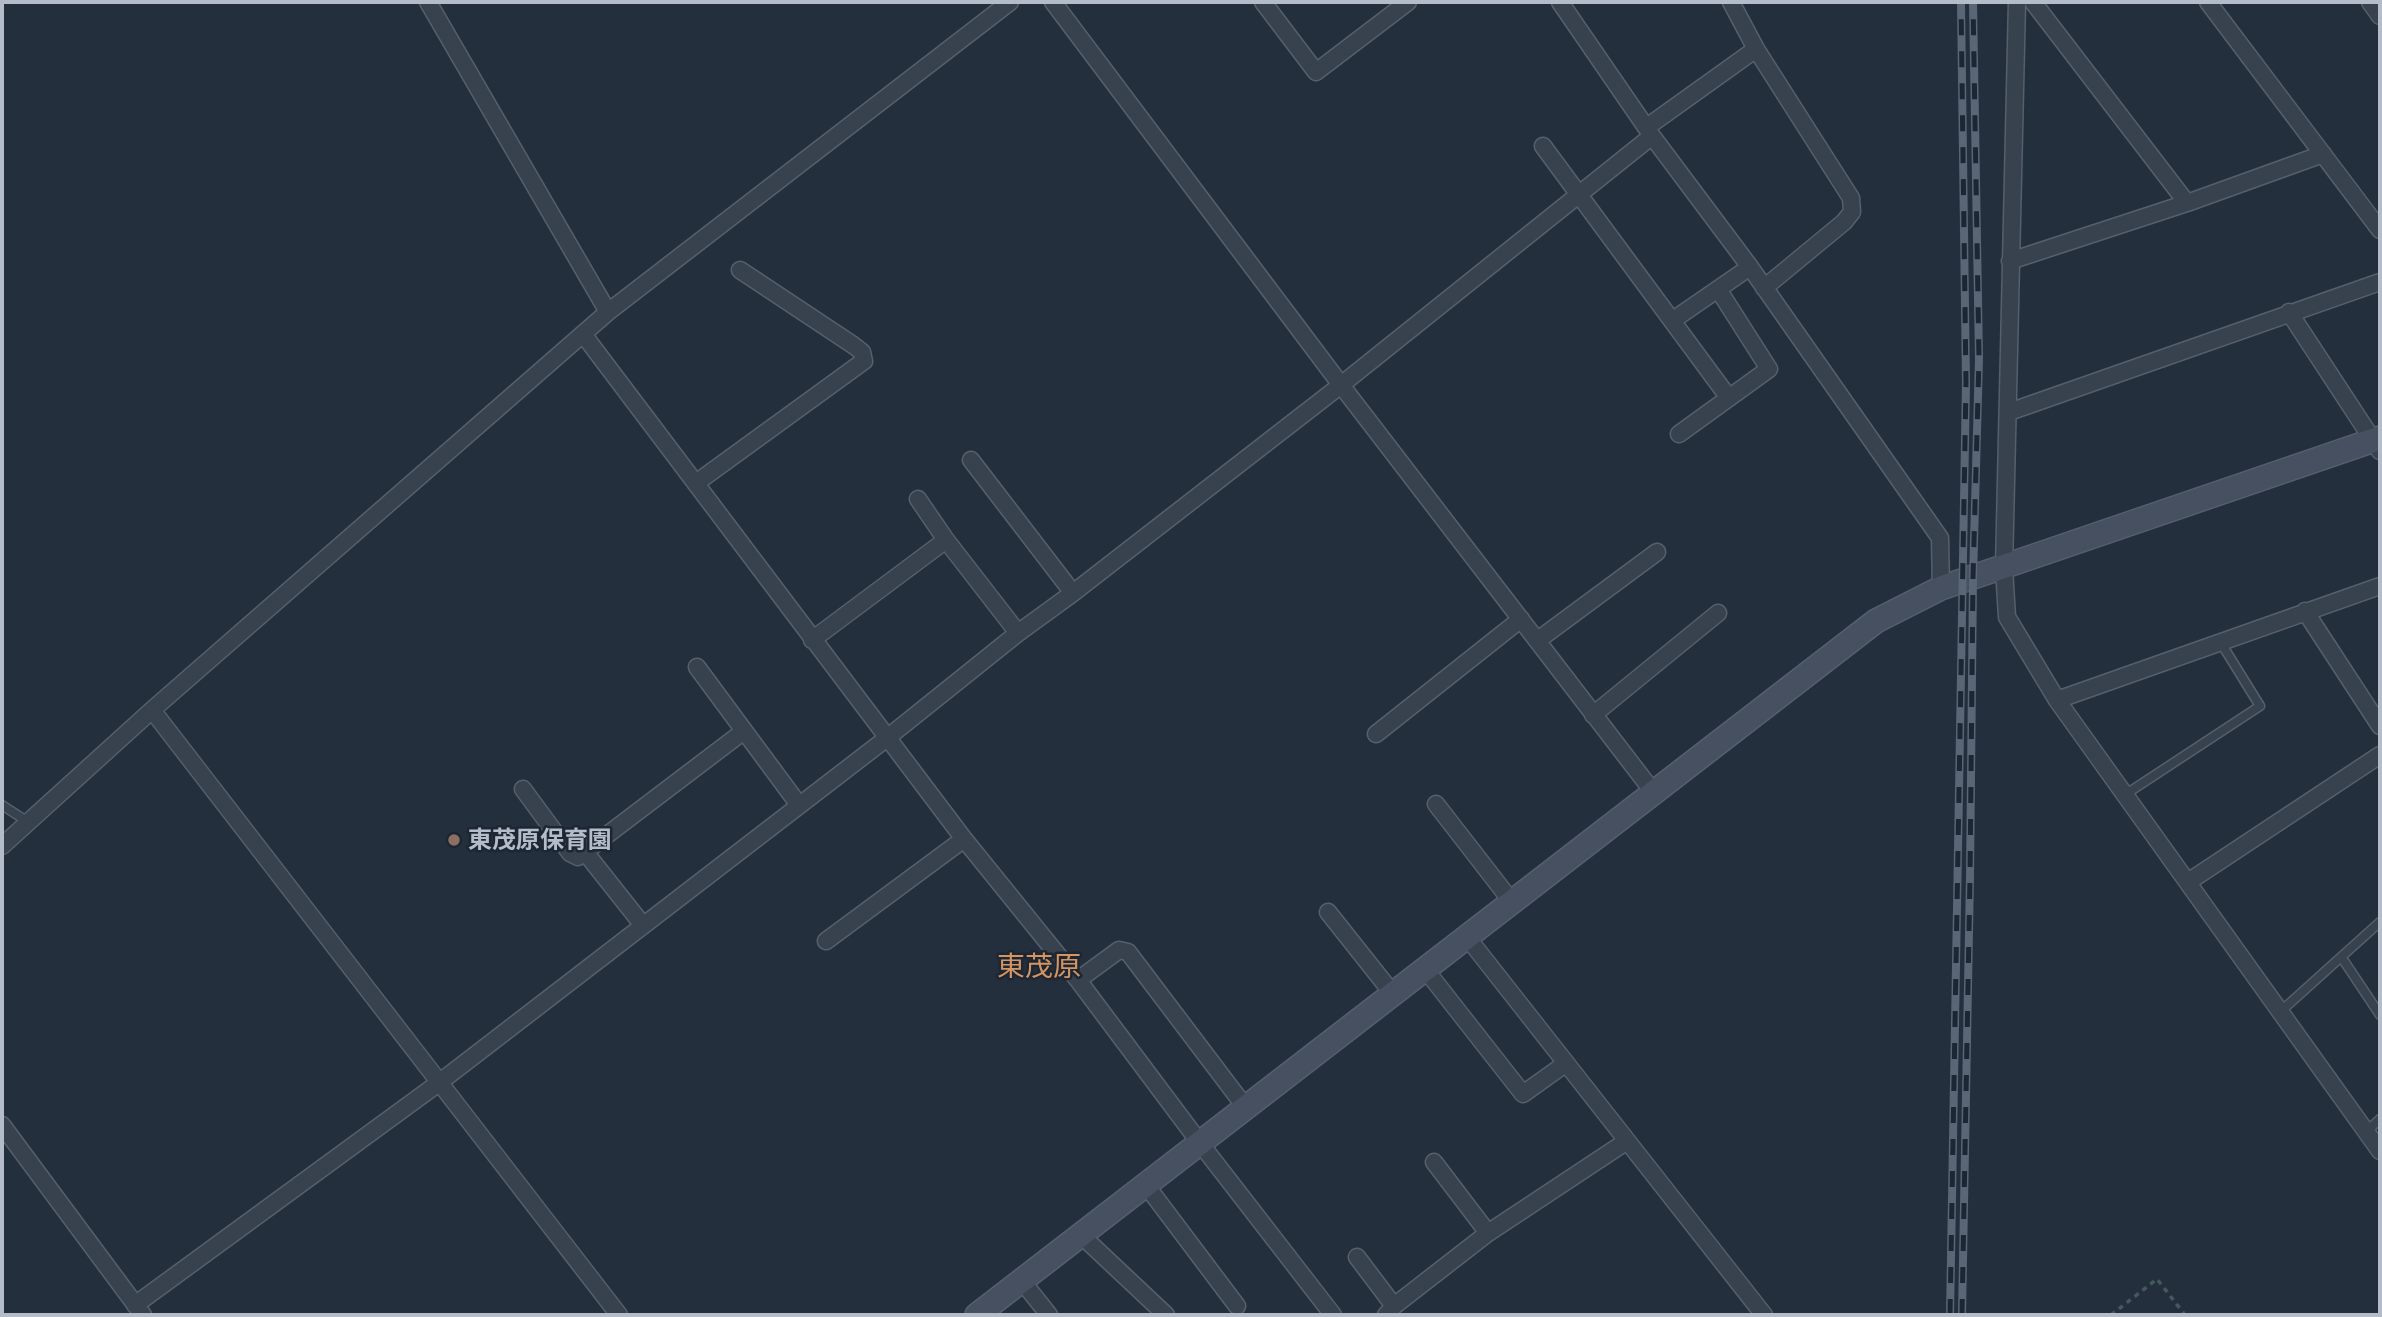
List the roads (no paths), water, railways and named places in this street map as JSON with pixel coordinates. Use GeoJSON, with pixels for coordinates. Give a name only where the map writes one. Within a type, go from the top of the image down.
{"type":"FeatureCollection","features":[{"type":"Feature","properties":{"kind":"street"},"geometry":{"type":"LineString","coordinates":[[428,2],[608,312]]}},
{"type":"Feature","properties":{"kind":"street"},"geometry":{"type":"LineString","coordinates":[[2,846],[152,710],[608,312],[1010,2]]}},
{"type":"Feature","properties":{"kind":"street"},"geometry":{"type":"LineString","coordinates":[[1053,2],[1341,385],[1654,793]]}},
{"type":"Feature","properties":{"kind":"street"},"geometry":{"type":"LineString","coordinates":[[1263,2],[1316,72],[1403,3]]}},
{"type":"Feature","properties":{"kind":"street"},"geometry":{"type":"LineString","coordinates":[[1560,2],[1940,538],[1941,588]]}},
{"type":"Feature","properties":{"kind":"street"},"geometry":{"type":"LineString","coordinates":[[1731,2],[1756,49],[1852,198],[1852,212],[1844,222],[1764,288]]}},
{"type":"Feature","properties":{"kind":"street"},"geometry":{"type":"LineString","coordinates":[[2017,2],[2004,568],[2007,617],[2057,700],[2380,1152]]}},
{"type":"Feature","properties":{"kind":"street"},"geometry":{"type":"LineString","coordinates":[[2033,2],[2187,203]]}},
{"type":"Feature","properties":{"kind":"street"},"geometry":{"type":"LineString","coordinates":[[2208,2],[2380,230]]}},
{"type":"Feature","properties":{"kind":"street"},"geometry":{"type":"LineString","coordinates":[[2370,2],[2380,16]]}},
{"type":"Feature","properties":{"kind":"street"},"geometry":{"type":"LineString","coordinates":[[2,1125],[139,1310],[440,1082],[1341,385],[1580,196],[1650,131],[1756,49]]}},
{"type":"Feature","properties":{"kind":"street"},"geometry":{"type":"LineString","coordinates":[[1543,146],[1729,398]]}},
{"type":"Feature","properties":{"kind":"street"},"geometry":{"type":"LineString","coordinates":[[2010,261],[2323,155]]}},
{"type":"Feature","properties":{"kind":"street"},"geometry":{"type":"LineString","coordinates":[[1673,320],[1750,267]]}},
{"type":"Feature","properties":{"kind":"street"},"geometry":{"type":"LineString","coordinates":[[696,483],[864,361],[862,352],[853,345],[740,270]]}},
{"type":"Feature","properties":{"kind":"street"},"geometry":{"type":"LineString","coordinates":[[2009,412],[2380,282]]}},
{"type":"Feature","properties":{"kind":"street"},"geometry":{"type":"LineString","coordinates":[[1679,434],[1769,369],[1718,289]]}},
{"type":"Feature","properties":{"kind":"street"},"geometry":{"type":"LineString","coordinates":[[977,1315],[1876,621],[1941,588],[2378,443],[2289,312]]}},
{"type":"Feature","properties":{"kind":"street"},"geometry":{"type":"LineString","coordinates":[[583,334],[964,839],[1078,980],[1334,1315]]}},
{"type":"Feature","properties":{"kind":"street"},"geometry":{"type":"LineString","coordinates":[[971,460],[1073,593]]}},
{"type":"Feature","properties":{"kind":"street"},"geometry":{"type":"LineString","coordinates":[[918,499],[1018,633]]}},
{"type":"Feature","properties":{"kind":"street"},"geometry":{"type":"LineString","coordinates":[[812,640],[946,540]]}},
{"type":"Feature","properties":{"kind":"street"},"geometry":{"type":"LineString","coordinates":[[1538,640],[1657,552]]}},
{"type":"Feature","properties":{"kind":"street"},"geometry":{"type":"LineString","coordinates":[[2057,700],[2380,586]]}},
{"type":"Feature","properties":{"kind":"street"},"geometry":{"type":"LineString","coordinates":[[2305,611],[2380,726]]}},
{"type":"Feature","properties":{"kind":"street"},"geometry":{"type":"LineString","coordinates":[[1593,715],[1718,613]]}},
{"type":"Feature","properties":{"kind":"street"},"geometry":{"type":"LineString","coordinates":[[1376,733],[1521,619]]}},
{"type":"Feature","properties":{"kind":"street"},"geometry":{"type":"LineString","coordinates":[[698,667],[799,805]]}},
{"type":"Feature","properties":{"kind":"street"},"geometry":{"type":"LineString","coordinates":[[152,710],[619,1315]]}},
{"type":"Feature","properties":{"kind":"street"},"geometry":{"type":"LineString","coordinates":[[523,789],[570,853],[578,857],[744,731]]}},
{"type":"Feature","properties":{"kind":"street"},"geometry":{"type":"LineString","coordinates":[[2188,882],[2380,755]]}},
{"type":"Feature","properties":{"kind":"street"},"geometry":{"type":"LineString","coordinates":[[1436,804],[1512,902]]}},
{"type":"Feature","properties":{"kind":"street"},"geometry":{"type":"LineString","coordinates":[[827,940],[964,839]]}},
{"type":"Feature","properties":{"kind":"street"},"geometry":{"type":"LineString","coordinates":[[585,852],[642,924]]}},
{"type":"Feature","properties":{"kind":"street"},"geometry":{"type":"LineString","coordinates":[[1328,912],[1392,994]]}},
{"type":"Feature","properties":{"kind":"street"},"geometry":{"type":"LineString","coordinates":[[1467,937],[1764,1315]]}},
{"type":"Feature","properties":{"kind":"street"},"geometry":{"type":"LineString","coordinates":[[1078,980],[1119,950],[1128,952],[1246,1108]]}},
{"type":"Feature","properties":{"kind":"street"},"geometry":{"type":"LineString","coordinates":[[1425,969],[1523,1094],[1565,1065]]}},
{"type":"Feature","properties":{"kind":"street"},"geometry":{"type":"LineString","coordinates":[[1357,1257],[1390,1311],[1488,1233],[1627,1140]]}},
{"type":"Feature","properties":{"kind":"street"},"geometry":{"type":"LineString","coordinates":[[1434,1162],[1488,1233]]}},
{"type":"Feature","properties":{"kind":"street"},"geometry":{"type":"LineString","coordinates":[[1146,1185],[1237,1306]]}},
{"type":"Feature","properties":{"kind":"street"},"geometry":{"type":"LineString","coordinates":[[1081,1235],[1166,1315]]}},
{"type":"Feature","properties":{"kind":"street"},"geometry":{"type":"LineString","coordinates":[[1022,1280],[1049,1315]]}},
{"type":"Feature","properties":{"kind":"lane"},"geometry":{"type":"LineString","coordinates":[[2126,794],[2260,706],[2221,643]]}},
{"type":"Feature","properties":{"kind":"lane"},"geometry":{"type":"LineString","coordinates":[[2,805],[28,822]]}},
{"type":"Feature","properties":{"kind":"lane"},"geometry":{"type":"LineString","coordinates":[[2280,1012],[2380,922]]}},
{"type":"Feature","properties":{"kind":"lane"},"geometry":{"type":"LineString","coordinates":[[2342,958],[2380,1015]]}},
{"type":"Feature","properties":{"kind":"lane"},"geometry":{"type":"LineString","coordinates":[[2366,1132],[2380,1119]]}},
{"type":"Feature","properties":{"kind":"railway"},"geometry":{"type":"LineString","coordinates":[[1950,1315],[1966,383],[1961,2]]}},
{"type":"Feature","properties":{"kind":"railway"},"geometry":{"type":"LineString","coordinates":[[1962,1315],[1973,578],[1979,359],[1973,2]]}},
{"type":"Feature","properties":{"kind":"place","name":"東茂原保育園"},"geometry":{"type":"Point","coordinates":[454,840]}},
{"type":"Feature","properties":{"kind":"district","name":"東茂原"},"geometry":{"type":"Point","coordinates":[1039,967]}}]}
